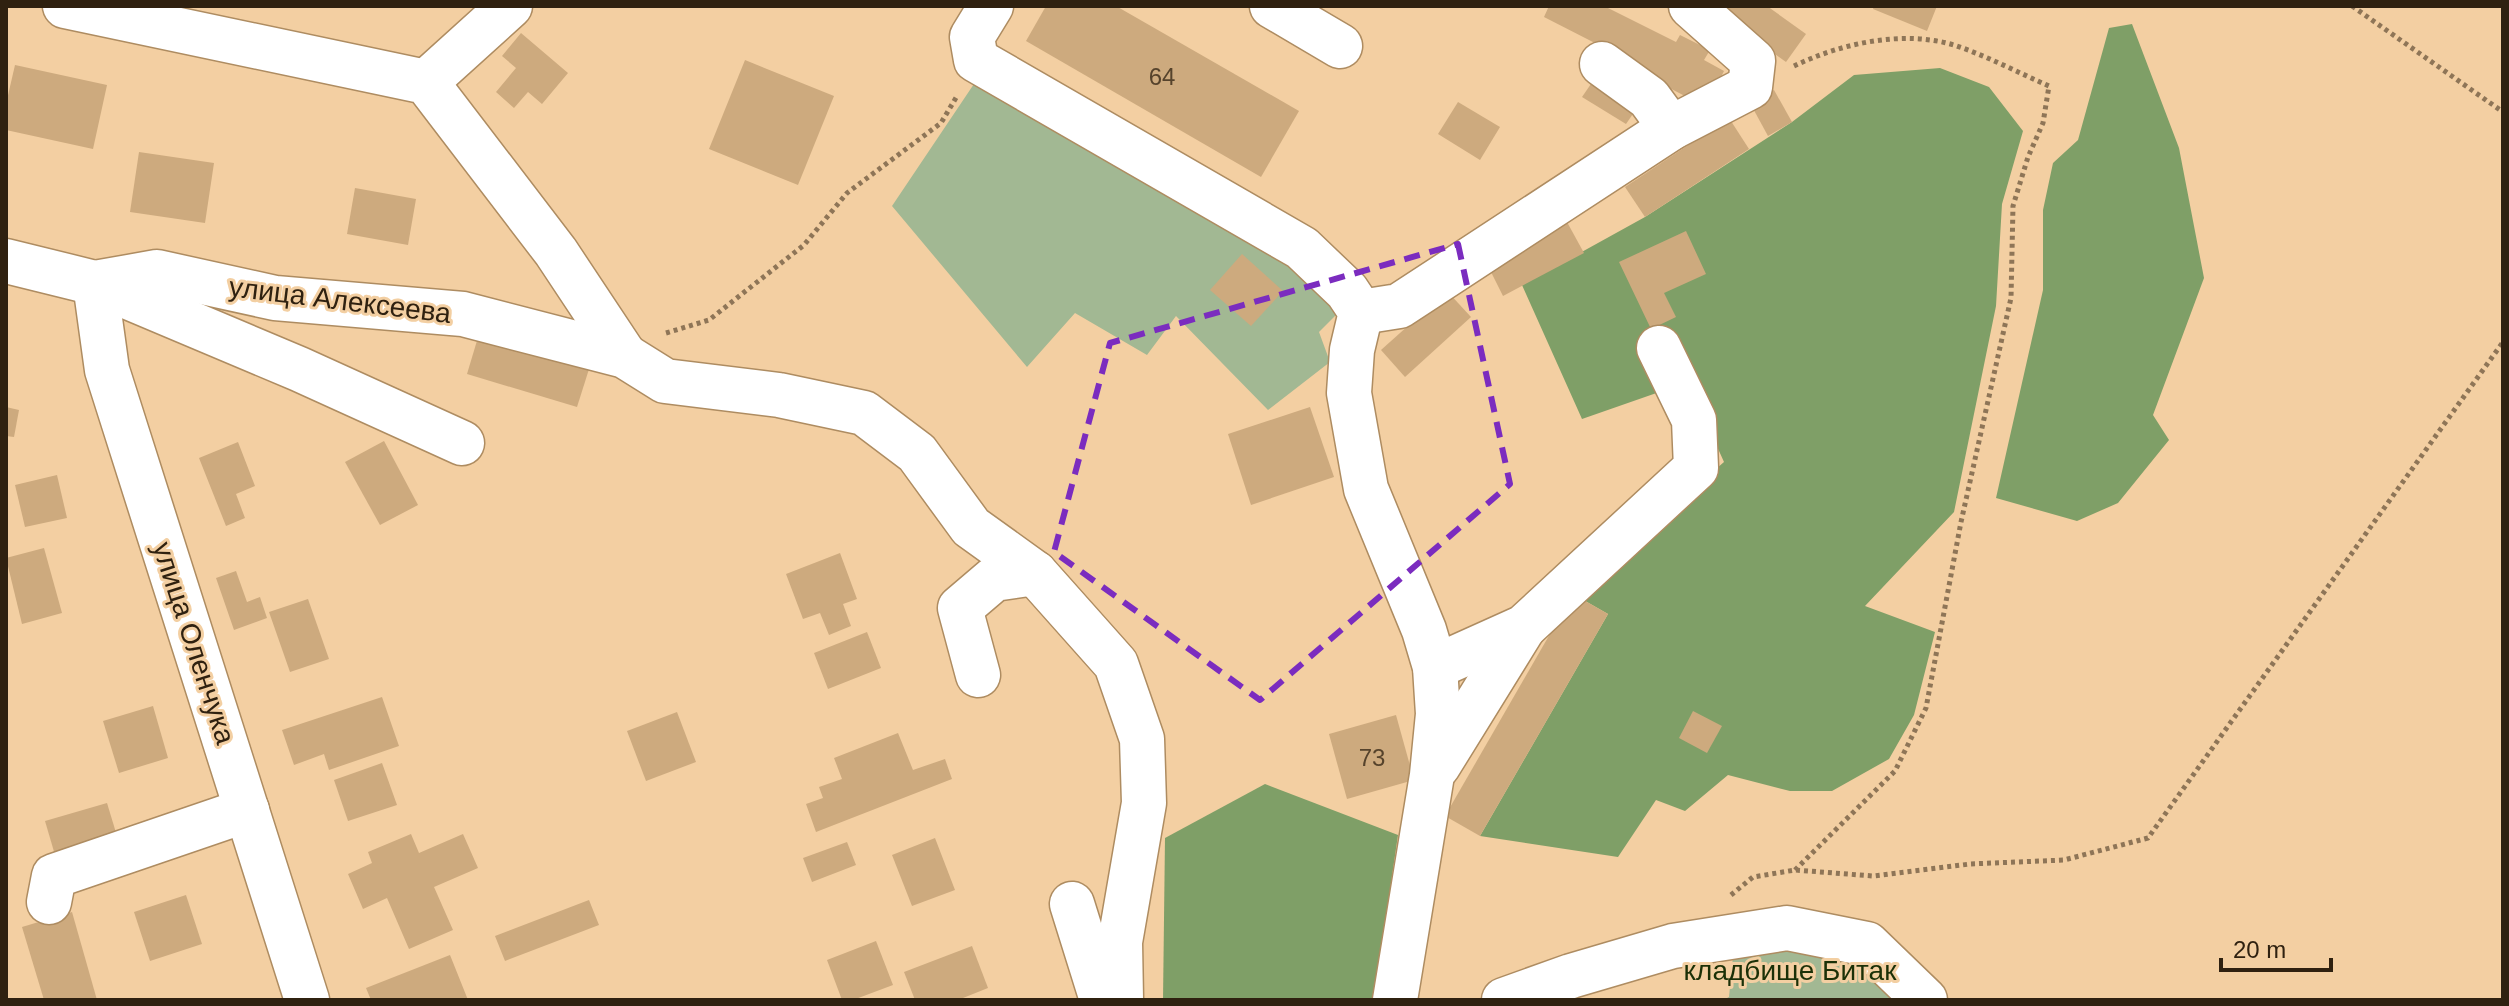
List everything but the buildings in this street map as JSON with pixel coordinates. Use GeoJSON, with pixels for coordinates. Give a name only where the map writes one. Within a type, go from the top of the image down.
{"type":"FeatureCollection","features":[{"type":"Feature","properties":{"kind":"street"},"geometry":{"type":"LineString","coordinates":[[65,6],[426,82],[556,252],[622,352],[665,381],[779,395],[864,413],[917,453],[971,527],[1035,573],[1116,664],[1142,739],[1144,803],[1120,942],[1121,1000]]}},
{"type":"Feature","properties":{"kind":"street"},"geometry":{"type":"LineString","coordinates":[[426,82],[510,6]]}},
{"type":"Feature","properties":{"kind":"street"},"geometry":{"type":"LineString","coordinates":[[991,6],[972,37],[976,60],[1302,248],[1347,291],[1361,312],[1352,350],[1349,393],[1366,489],[1424,630],[1435,667],[1438,714],[1432,775],[1395,1000]]}},
{"type":"Feature","properties":{"kind":"street"},"geometry":{"type":"LineString","coordinates":[[1272,6],[1340,46]]}},
{"type":"Feature","properties":{"kind":"street"},"geometry":{"type":"LineString","coordinates":[[1361,312],[1399,306],[1671,128],[1750,87],[1753,61],[1691,6]]}},
{"type":"Feature","properties":{"kind":"street"},"geometry":{"type":"LineString","coordinates":[[1602,64],[1649,98],[1671,128]]}},
{"type":"Feature","properties":{"kind":"street","name":"улица Алексеева"},"geometry":{"type":"LineString","coordinates":[[6,261],[95,283],[157,272],[275,298],[463,314],[622,352]]}},
{"type":"Feature","properties":{"kind":"street"},"geometry":{"type":"LineString","coordinates":[[95,283],[299,369],[462,443]]}},
{"type":"Feature","properties":{"kind":"street","name":"улица Оленчука"},"geometry":{"type":"LineString","coordinates":[[95,283],[107,370],[307,1000]]}},
{"type":"Feature","properties":{"kind":"street"},"geometry":{"type":"LineString","coordinates":[[1432,775],[1524,627],[1696,468],[1694,420],[1659,348]]}},
{"type":"Feature","properties":{"kind":"street"},"geometry":{"type":"LineString","coordinates":[[978,675],[960,608],[994,579],[1035,573]]}},
{"type":"Feature","properties":{"kind":"street"},"geometry":{"type":"LineString","coordinates":[[1435,667],[1524,627]]}},
{"type":"Feature","properties":{"kind":"street"},"geometry":{"type":"LineString","coordinates":[[49,902],[54,876],[247,810]]}},
{"type":"Feature","properties":{"kind":"street"},"geometry":{"type":"LineString","coordinates":[[1072,904],[1102,1000]]}},
{"type":"Feature","properties":{"kind":"street"},"geometry":{"type":"LineString","coordinates":[[1504,1000],[1571,976],[1673,946],[1787,928],[1867,944],[1925,1000]]}},
{"type":"Feature","properties":{"kind":"path"},"geometry":{"type":"LineString","coordinates":[[2352,6],[2503,112]]}},
{"type":"Feature","properties":{"kind":"path"},"geometry":{"type":"LineString","coordinates":[[1750,87],[1822,52],[1874,40],[1931,40],[1957,46],[2049,86],[2043,123],[2028,157],[2013,206],[2011,298],[1961,522],[1926,708],[1895,771],[1795,870]]}},
{"type":"Feature","properties":{"kind":"path"},"geometry":{"type":"LineString","coordinates":[[622,352],[709,320],[804,245],[847,193],[941,123],[976,60]]}},
{"type":"Feature","properties":{"kind":"path"},"geometry":{"type":"LineString","coordinates":[[1723,901],[1753,877],[1795,870],[1873,876],[1970,864],[2064,860],[2148,838],[2503,342]]}},
{"type":"Feature","properties":{"kind":"highlighted area"},"geometry":{"type":"Polygon","coordinates":[[[1458,244],[1510,484],[1260,700],[1054,552],[1110,343],[1458,244]]]}},
{"type":"Feature","properties":{"kind":"green space"},"geometry":{"type":"Polygon","coordinates":[[[2132,24],[2179,148],[2204,278],[2153,415],[2169,440],[2118,503],[2077,521],[1996,498],[2043,290],[2043,210],[2053,163],[2078,140],[2109,28],[2132,24]]]}},
{"type":"Feature","properties":{"kind":"green space"},"geometry":{"type":"Polygon","coordinates":[[[1940,68],[1989,87],[2023,131],[2002,204],[1996,306],[1954,512],[1865,606],[1935,632],[1914,715],[1889,759],[1832,791],[1790,791],[1728,775],[1685,811],[1656,800],[1618,857],[1480,836],[1608,614],[1573,594],[1724,462],[1688,382],[1582,419],[1522,285],[1645,217],[1792,122],[1854,75],[1940,68]]]}},
{"type":"Feature","properties":{"kind":"green space"},"geometry":{"type":"Polygon","coordinates":[[[982,72],[1288,253],[1341,310],[1319,332],[1330,362],[1268,410],[1176,316],[1147,355],[1075,313],[1027,367],[892,206],[982,72]]]}},
{"type":"Feature","properties":{"kind":"green space"},"geometry":{"type":"Polygon","coordinates":[[[1265,784],[1398,835],[1374,1000],[1163,1000],[1165,838],[1265,784]]]}},
{"type":"Feature","properties":{"kind":"green space","name":"кладбище Битак"},"geometry":{"type":"Polygon","coordinates":[[[1800,938],[1859,959],[1911,1000],[1723,1000],[1729,997],[1734,946],[1800,938]]]}}]}
